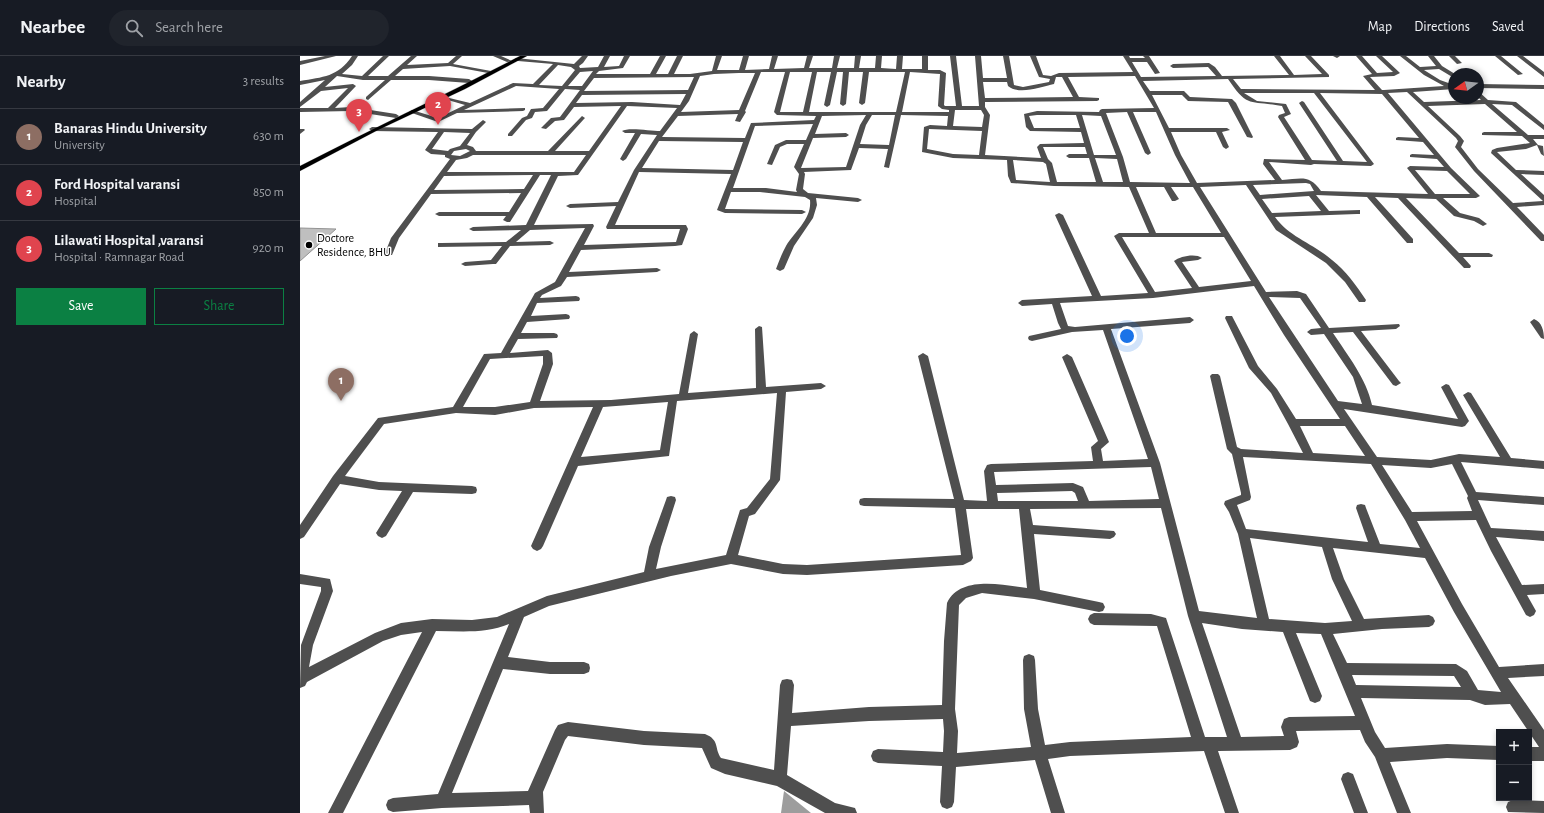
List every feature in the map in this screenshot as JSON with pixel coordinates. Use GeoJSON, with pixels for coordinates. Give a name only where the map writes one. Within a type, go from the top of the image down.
{"type":"FeatureCollection","features":[{"type":"Feature","properties":{"kind":"main road"},"geometry":{"type":"LineString","coordinates":[[300,168],[396,116],[520,57]]}},
{"type":"Feature","properties":{"kind":"main road"},"geometry":{"type":"LineString","coordinates":[[374,129],[443,97],[520,57]]}},
{"type":"Feature","properties":{"kind":"street"},"geometry":{"type":"LineString","coordinates":[[300,63],[333,56]]}},
{"type":"Feature","properties":{"kind":"street"},"geometry":{"type":"LineString","coordinates":[[300,105],[350,63],[354,56]]}},
{"type":"Feature","properties":{"kind":"street"},"geometry":{"type":"LineString","coordinates":[[363,78],[386,56]]}},
{"type":"Feature","properties":{"kind":"street"},"geometry":{"type":"LineString","coordinates":[[368,98],[392,78],[414,56]]}},
{"type":"Feature","properties":{"kind":"street"},"geometry":{"type":"LineString","coordinates":[[404,67],[449,65],[459,56]]}},
{"type":"Feature","properties":{"kind":"street"},"geometry":{"type":"LineString","coordinates":[[496,56],[509,61]]}},
{"type":"Feature","properties":{"kind":"street"},"geometry":{"type":"LineString","coordinates":[[563,64],[568,56]]}},
{"type":"Feature","properties":{"kind":"street"},"geometry":{"type":"LineString","coordinates":[[510,136],[524,120],[530,117],[532,110],[545,110],[584,56]]}},
{"type":"Feature","properties":{"kind":"street"},"geometry":{"type":"LineString","coordinates":[[544,128],[553,119],[562,119],[581,90],[607,56]]}},
{"type":"Feature","properties":{"kind":"street"},"geometry":{"type":"LineString","coordinates":[[520,57],[563,64],[576,68],[598,69],[621,67],[627,56]]}},
{"type":"Feature","properties":{"kind":"street"},"geometry":{"type":"LineString","coordinates":[[652,76],[663,56]]}},
{"type":"Feature","properties":{"kind":"street"},"geometry":{"type":"LineString","coordinates":[[670,76],[680,56]]}},
{"type":"Feature","properties":{"kind":"street"},"geometry":{"type":"LineString","coordinates":[[714,72],[718,56]]}},
{"type":"Feature","properties":{"kind":"street"},"geometry":{"type":"LineString","coordinates":[[741,72],[746,56]]}},
{"type":"Feature","properties":{"kind":"street"},"geometry":{"type":"LineString","coordinates":[[771,71],[775,56]]}},
{"type":"Feature","properties":{"kind":"street"},"geometry":{"type":"LineString","coordinates":[[806,70],[810,56]]}},
{"type":"Feature","properties":{"kind":"street"},"geometry":{"type":"LineString","coordinates":[[827,105],[837,56]]}},
{"type":"Feature","properties":{"kind":"street"},"geometry":{"type":"LineString","coordinates":[[856,71],[858,56]]}},
{"type":"Feature","properties":{"kind":"street"},"geometry":{"type":"LineString","coordinates":[[878,70],[879,56]]}},
{"type":"Feature","properties":{"kind":"street"},"geometry":{"type":"LineString","coordinates":[[899,71],[900,56]]}},
{"type":"Feature","properties":{"kind":"street"},"geometry":{"type":"LineString","coordinates":[[925,56],[925,71]]}},
{"type":"Feature","properties":{"kind":"street"},"geometry":{"type":"LineString","coordinates":[[953,56],[959,108]]}},
{"type":"Feature","properties":{"kind":"street"},"geometry":{"type":"LineString","coordinates":[[978,56],[982,108],[985,110],[987,115],[982,157]]}},
{"type":"Feature","properties":{"kind":"street"},"geometry":{"type":"LineString","coordinates":[[1006,56],[1011,86],[1015,88],[1032,88],[1036,85],[1052,83],[1052,78]]}},
{"type":"Feature","properties":{"kind":"street"},"geometry":{"type":"LineString","coordinates":[[1033,56],[1040,76],[1052,78],[1054,76],[1064,75],[1229,77],[1285,84],[1316,91],[1382,92],[1448,88]]}},
{"type":"Feature","properties":{"kind":"street"},"geometry":{"type":"LineString","coordinates":[[1277,56],[1293,77]]}},
{"type":"Feature","properties":{"kind":"street"},"geometry":{"type":"LineString","coordinates":[[1238,91],[1285,84],[1293,77],[1327,76],[1308,56]]}},
{"type":"Feature","properties":{"kind":"street"},"geometry":{"type":"LineString","coordinates":[[1359,56],[1376,75]]}},
{"type":"Feature","properties":{"kind":"street"},"geometry":{"type":"LineString","coordinates":[[1257,197],[1320,193],[1436,197],[1476,196],[1449,169],[1425,140],[1366,76],[1397,73],[1379,56]]}},
{"type":"Feature","properties":{"kind":"street"},"geometry":{"type":"LineString","coordinates":[[1403,56],[1418,69],[1438,82],[1448,86]]}},
{"type":"Feature","properties":{"kind":"street"},"geometry":{"type":"LineString","coordinates":[[1431,56],[1440,66],[1448,72]]}},
{"type":"Feature","properties":{"kind":"street"},"geometry":{"type":"LineString","coordinates":[[1452,56],[1459,62]]}},
{"type":"Feature","properties":{"kind":"street"},"geometry":{"type":"LineString","coordinates":[[1498,56],[1520,74]]}},
{"type":"Feature","properties":{"kind":"street"},"geometry":{"type":"LineString","coordinates":[[1520,56],[1544,74]]}},
{"type":"Feature","properties":{"kind":"street"},"geometry":{"type":"LineString","coordinates":[[1127,58],[1148,58],[1157,73]]}},
{"type":"Feature","properties":{"kind":"street"},"geometry":{"type":"LineString","coordinates":[[1127,58],[1158,110],[1194,185],[1257,283],[1287,333],[1346,422],[1374,461],[1409,517],[1496,673],[1544,742]]}},
{"type":"Feature","properties":{"kind":"street"},"geometry":{"type":"LineString","coordinates":[[1386,62],[1411,64]]}},
{"type":"Feature","properties":{"kind":"street"},"geometry":{"type":"LineString","coordinates":[[534,86],[557,63]]}},
{"type":"Feature","properties":{"kind":"street"},"geometry":{"type":"LineString","coordinates":[[1173,66],[1190,63],[1211,66],[1220,77]]}},
{"type":"Feature","properties":{"kind":"street"},"geometry":{"type":"LineString","coordinates":[[1531,64],[1544,64]]}},
{"type":"Feature","properties":{"kind":"street"},"geometry":{"type":"LineString","coordinates":[[452,66],[488,71]]}},
{"type":"Feature","properties":{"kind":"street"},"geometry":{"type":"LineString","coordinates":[[1418,69],[1440,66]]}},
{"type":"Feature","properties":{"kind":"street"},"geometry":{"type":"LineString","coordinates":[[592,76],[670,76],[698,75],[714,72],[788,70],[940,72],[943,73],[941,106],[951,111]]}},
{"type":"Feature","properties":{"kind":"street"},"geometry":{"type":"LineString","coordinates":[[788,70],[778,113],[898,113],[951,111],[959,108],[982,108]]}},
{"type":"Feature","properties":{"kind":"street"},"geometry":{"type":"LineString","coordinates":[[806,114],[815,70]]}},
{"type":"Feature","properties":{"kind":"street"},"geometry":{"type":"LineString","coordinates":[[843,104],[846,71]]}},
{"type":"Feature","properties":{"kind":"street"},"geometry":{"type":"LineString","coordinates":[[862,103],[866,71]]}},
{"type":"Feature","properties":{"kind":"street"},"geometry":{"type":"LineString","coordinates":[[887,167],[908,71]]}},
{"type":"Feature","properties":{"kind":"street"},"geometry":{"type":"LineString","coordinates":[[738,121],[743,112],[758,72]]}},
{"type":"Feature","properties":{"kind":"street"},"geometry":{"type":"LineString","coordinates":[[578,248],[614,248],[676,244],[679,242],[684,229],[683,227],[610,227],[637,170],[659,136],[682,107],[698,75]]}},
{"type":"Feature","properties":{"kind":"street"},"geometry":{"type":"LineString","coordinates":[[1064,75],[1077,100]]}},
{"type":"Feature","properties":{"kind":"street"},"geometry":{"type":"LineString","coordinates":[[301,84],[335,76],[363,78],[429,78],[469,81]]}},
{"type":"Feature","properties":{"kind":"street"},"geometry":{"type":"LineString","coordinates":[[1229,77],[1238,91],[1252,102],[1284,105],[1288,114],[1281,117],[1311,163]]}},
{"type":"Feature","properties":{"kind":"street"},"geometry":{"type":"LineString","coordinates":[[980,80],[1010,80]]}},
{"type":"Feature","properties":{"kind":"street"},"geometry":{"type":"LineString","coordinates":[[418,130],[515,84],[563,87],[614,93],[690,92]]}},
{"type":"Feature","properties":{"kind":"street"},"geometry":{"type":"LineString","coordinates":[[319,89],[353,86],[331,108]]}},
{"type":"Feature","properties":{"kind":"street"},"geometry":{"type":"LineString","coordinates":[[1484,86],[1544,87]]}},
{"type":"Feature","properties":{"kind":"street"},"geometry":{"type":"LineString","coordinates":[[1032,88],[1036,96],[1032,100]]}},
{"type":"Feature","properties":{"kind":"street"},"geometry":{"type":"LineString","coordinates":[[1281,182],[1266,164],[1266,160],[1367,165],[1371,163],[1316,91]]}},
{"type":"Feature","properties":{"kind":"street"},"geometry":{"type":"LineString","coordinates":[[1409,91],[1458,137],[1461,141],[1458,147],[1476,170],[1544,239]]}},
{"type":"Feature","properties":{"kind":"street"},"geometry":{"type":"LineString","coordinates":[[603,105],[614,93]]}},
{"type":"Feature","properties":{"kind":"street"},"geometry":{"type":"LineString","coordinates":[[1148,93],[1184,93],[1188,99],[1230,100],[1233,103],[1250,137]]}},
{"type":"Feature","properties":{"kind":"street"},"geometry":{"type":"LineString","coordinates":[[443,97],[470,105]]}},
{"type":"Feature","properties":{"kind":"street"},"geometry":{"type":"LineString","coordinates":[[982,100],[1097,99]]}},
{"type":"Feature","properties":{"kind":"street"},"geometry":{"type":"LineString","coordinates":[[1032,100],[1037,113]]}},
{"type":"Feature","properties":{"kind":"street"},"geometry":{"type":"LineString","coordinates":[[1058,100],[1066,121]]}},
{"type":"Feature","properties":{"kind":"street"},"geometry":{"type":"LineString","coordinates":[[1422,104],[1486,102],[1514,103],[1544,128]]}},
{"type":"Feature","properties":{"kind":"street"},"geometry":{"type":"LineString","coordinates":[[1486,102],[1535,144],[1494,151],[1544,199]]}},
{"type":"Feature","properties":{"kind":"street"},"geometry":{"type":"LineString","coordinates":[[1302,103],[1342,164]]}},
{"type":"Feature","properties":{"kind":"street"},"geometry":{"type":"LineString","coordinates":[[572,105],[625,104],[682,107]]}},
{"type":"Feature","properties":{"kind":"street"},"geometry":{"type":"LineString","coordinates":[[443,174],[576,174],[625,104]]}},
{"type":"Feature","properties":{"kind":"street"},"geometry":{"type":"LineString","coordinates":[[300,110],[331,108],[351,109],[396,116]]}},
{"type":"Feature","properties":{"kind":"street"},"geometry":{"type":"LineString","coordinates":[[454,113],[523,108]]}},
{"type":"Feature","properties":{"kind":"street"},"geometry":{"type":"LineString","coordinates":[[1153,234],[1129,184],[1102,112],[1104,110],[1158,110]]}},
{"type":"Feature","properties":{"kind":"street"},"geometry":{"type":"LineString","coordinates":[[1129,110],[1148,154]]}},
{"type":"Feature","properties":{"kind":"street"},"geometry":{"type":"LineString","coordinates":[[950,128],[951,111]]}},
{"type":"Feature","properties":{"kind":"street"},"geometry":{"type":"LineString","coordinates":[[412,112],[438,120]]}},
{"type":"Feature","properties":{"kind":"street"},"geometry":{"type":"LineString","coordinates":[[676,114],[743,112]]}},
{"type":"Feature","properties":{"kind":"street"},"geometry":{"type":"LineString","coordinates":[[800,170],[849,169],[863,124],[870,113]]}},
{"type":"Feature","properties":{"kind":"street"},"geometry":{"type":"LineString","coordinates":[[1084,130],[1032,130],[1029,127],[1026,115],[1037,113],[1103,114]]}},
{"type":"Feature","properties":{"kind":"street"},"geometry":{"type":"LineString","coordinates":[[1078,113],[1100,185]]}},
{"type":"Feature","properties":{"kind":"street"},"geometry":{"type":"LineString","coordinates":[[802,192],[802,174],[797,167],[817,122],[819,114]]}},
{"type":"Feature","properties":{"kind":"street"},"geometry":{"type":"LineString","coordinates":[[551,152],[582,118]]}},
{"type":"Feature","properties":{"kind":"street"},"geometry":{"type":"LineString","coordinates":[[463,147],[474,131],[483,122]]}},
{"type":"Feature","properties":{"kind":"street"},"geometry":{"type":"LineString","coordinates":[[802,212],[721,210],[753,124],[817,122]]}},
{"type":"Feature","properties":{"kind":"street"},"geometry":{"type":"LineString","coordinates":[[986,129],[926,128],[924,151],[943,153],[953,156],[1010,160],[1044,160],[1049,163],[1054,184]]}},
{"type":"Feature","properties":{"kind":"street"},"geometry":{"type":"LineString","coordinates":[[374,129],[474,131]]}},
{"type":"Feature","properties":{"kind":"street"},"geometry":{"type":"LineString","coordinates":[[443,130],[428,150],[431,152],[448,153],[463,147],[472,148],[472,153]]}},
{"type":"Feature","properties":{"kind":"street"},"geometry":{"type":"LineString","coordinates":[[1167,130],[1227,130]]}},
{"type":"Feature","properties":{"kind":"street"},"geometry":{"type":"LineString","coordinates":[[1218,130],[1226,147]]}},
{"type":"Feature","properties":{"kind":"street"},"geometry":{"type":"LineString","coordinates":[[625,131],[640,131],[659,136],[746,140]]}},
{"type":"Feature","properties":{"kind":"street"},"geometry":{"type":"LineString","coordinates":[[623,159],[640,131]]}},
{"type":"Feature","properties":{"kind":"street"},"geometry":{"type":"LineString","coordinates":[[1484,134],[1544,137]]}},
{"type":"Feature","properties":{"kind":"street"},"geometry":{"type":"LineString","coordinates":[[770,164],[777,146],[786,142],[846,135]]}},
{"type":"Feature","properties":{"kind":"street"},"geometry":{"type":"LineString","coordinates":[[1398,139],[1425,140]]}},
{"type":"Feature","properties":{"kind":"street"},"geometry":{"type":"LineString","coordinates":[[1044,160],[1040,147],[1042,145],[1087,145]]}},
{"type":"Feature","properties":{"kind":"street"},"geometry":{"type":"LineString","coordinates":[[857,146],[891,147]]}},
{"type":"Feature","properties":{"kind":"street"},"geometry":{"type":"LineString","coordinates":[[1540,146],[1544,154]]}},
{"type":"Feature","properties":{"kind":"street"},"geometry":{"type":"LineString","coordinates":[[448,153],[449,157],[462,158],[472,153],[591,153]]}},
{"type":"Feature","properties":{"kind":"street"},"geometry":{"type":"LineString","coordinates":[[1069,156],[1120,157]]}},
{"type":"Feature","properties":{"kind":"street"},"geometry":{"type":"LineString","coordinates":[[1412,156],[1440,157]]}},
{"type":"Feature","properties":{"kind":"street"},"geometry":{"type":"LineString","coordinates":[[389,253],[395,238],[454,158]]}},
{"type":"Feature","properties":{"kind":"street"},"geometry":{"type":"LineString","coordinates":[[1010,160],[1013,182],[1100,185],[1194,185],[1310,181],[1320,193]]}},
{"type":"Feature","properties":{"kind":"street"},"geometry":{"type":"LineString","coordinates":[[1449,169],[1410,168],[1436,197],[1456,215],[1462,217],[1475,217],[1483,224]]}},
{"type":"Feature","properties":{"kind":"street"},"geometry":{"type":"LineString","coordinates":[[637,170],[734,172]]}},
{"type":"Feature","properties":{"kind":"street"},"geometry":{"type":"LineString","coordinates":[[1515,172],[1544,173]]}},
{"type":"Feature","properties":{"kind":"street"},"geometry":{"type":"LineString","coordinates":[[502,227],[538,173]]}},
{"type":"Feature","properties":{"kind":"street"},"geometry":{"type":"LineString","coordinates":[[465,264],[493,262],[508,244],[529,227],[555,174]]}},
{"type":"Feature","properties":{"kind":"street"},"geometry":{"type":"LineString","coordinates":[[1166,184],[1175,199]]}},
{"type":"Feature","properties":{"kind":"street"},"geometry":{"type":"LineString","coordinates":[[1248,184],[1269,215],[1284,232],[1317,252],[1341,271],[1362,300]]}},
{"type":"Feature","properties":{"kind":"street"},"geometry":{"type":"LineString","coordinates":[[728,190],[802,192],[858,200]]}},
{"type":"Feature","properties":{"kind":"street"},"geometry":{"type":"LineString","coordinates":[[430,192],[526,191]]}},
{"type":"Feature","properties":{"kind":"street"},"geometry":{"type":"LineString","coordinates":[[780,270],[790,247],[804,227],[813,209],[813,199],[802,192]]}},
{"type":"Feature","properties":{"kind":"street"},"geometry":{"type":"LineString","coordinates":[[1311,194],[1327,213]]}},
{"type":"Feature","properties":{"kind":"street"},"geometry":{"type":"LineString","coordinates":[[1369,195],[1410,241]]}},
{"type":"Feature","properties":{"kind":"street"},"geometry":{"type":"LineString","coordinates":[[1400,196],[1467,266]]}},
{"type":"Feature","properties":{"kind":"street"},"geometry":{"type":"LineString","coordinates":[[570,206],[620,204]]}},
{"type":"Feature","properties":{"kind":"street"},"geometry":{"type":"LineString","coordinates":[[1511,205],[1544,204]]}},
{"type":"Feature","properties":{"kind":"street"},"geometry":{"type":"LineString","coordinates":[[1269,215],[1357,212]]}},
{"type":"Feature","properties":{"kind":"street"},"geometry":{"type":"LineString","coordinates":[[439,214],[510,214]]}},
{"type":"Feature","properties":{"kind":"street"},"geometry":{"type":"LineString","coordinates":[[1058,214],[1098,299]]}},
{"type":"Feature","properties":{"kind":"street"},"geometry":{"type":"LineString","coordinates":[[473,229],[502,227],[590,226],[558,284],[539,293],[504,356]]}},
{"type":"Feature","properties":{"kind":"street"},"geometry":{"type":"LineString","coordinates":[[1153,295],[1118,236],[1119,235],[1226,235]]}},
{"type":"Feature","properties":{"kind":"street"},"geometry":{"type":"LineString","coordinates":[[441,246],[550,243]]}},
{"type":"Feature","properties":{"kind":"street"},"geometry":{"type":"LineString","coordinates":[[1456,255],[1489,254]]}},
{"type":"Feature","properties":{"kind":"street"},"geometry":{"type":"LineString","coordinates":[[1197,290],[1178,261],[1182,259],[1198,258]]}},
{"type":"Feature","properties":{"kind":"street"},"geometry":{"type":"LineString","coordinates":[[564,275],[657,270]]}},
{"type":"Feature","properties":{"kind":"street"},"geometry":{"type":"LineString","coordinates":[[1022,303],[1153,295],[1257,283]]}},
{"type":"Feature","properties":{"kind":"street"},"geometry":{"type":"LineString","coordinates":[[1264,295],[1297,294],[1303,296],[1362,384],[1367,405],[1366,408]]}},
{"type":"Feature","properties":{"kind":"street"},"geometry":{"type":"LineString","coordinates":[[535,301],[576,300]]}},
{"type":"Feature","properties":{"kind":"street"},"geometry":{"type":"LineString","coordinates":[[1056,301],[1064,328],[1070,330]]}},
{"type":"Feature","properties":{"kind":"street"},"geometry":{"type":"LineString","coordinates":[[524,319],[566,317]]}},
{"type":"Feature","properties":{"kind":"street"},"geometry":{"type":"LineString","coordinates":[[1229,318],[1256,372],[1270,385],[1293,423],[1310,457]]}},
{"type":"Feature","properties":{"kind":"street"},"geometry":{"type":"LineString","coordinates":[[1032,338],[1070,330],[1190,320]]}},
{"type":"Feature","properties":{"kind":"street"},"geometry":{"type":"LineString","coordinates":[[1534,322],[1544,336]]}},
{"type":"Feature","properties":{"kind":"street"},"geometry":{"type":"LineString","coordinates":[[1311,332],[1396,326]]}},
{"type":"Feature","properties":{"kind":"street"},"geometry":{"type":"LineString","coordinates":[[1106,327],[1155,463],[1194,616],[1236,743]]}},
{"type":"Feature","properties":{"kind":"street"},"geometry":{"type":"LineString","coordinates":[[759,329],[760,391]]}},
{"type":"Feature","properties":{"kind":"street"},"geometry":{"type":"LineString","coordinates":[[1355,329],[1396,383]]}},
{"type":"Feature","properties":{"kind":"street"},"geometry":{"type":"LineString","coordinates":[[574,462],[665,454],[694,334]]}},
{"type":"Feature","properties":{"kind":"street"},"geometry":{"type":"LineString","coordinates":[[515,336],[554,336]]}},
{"type":"Feature","properties":{"kind":"street"},"geometry":{"type":"LineString","coordinates":[[456,410],[487,356],[548,353],[548,364],[534,405]]}},
{"type":"Feature","properties":{"kind":"street"},"geometry":{"type":"LineString","coordinates":[[300,680],[379,637],[401,629],[432,625],[452,627],[498,623],[547,601],[671,571],[731,559],[784,569],[807,570],[963,560],[967,558],[960,504],[923,356]]}},
{"type":"Feature","properties":{"kind":"street"},"geometry":{"type":"LineString","coordinates":[[1067,357],[1104,442],[1096,447],[1099,465]]}},
{"type":"Feature","properties":{"kind":"street"},"geometry":{"type":"LineString","coordinates":[[1214,376],[1232,449],[1238,453],[1431,464],[1454,458],[1544,465]]}},
{"type":"Feature","properties":{"kind":"street"},"geometry":{"type":"LineString","coordinates":[[300,534],[337,479],[382,421],[456,410],[494,411],[534,405],[600,403],[678,398],[821,386]]}},
{"type":"Feature","properties":{"kind":"street"},"geometry":{"type":"LineString","coordinates":[[1334,404],[1462,423],[1464,421],[1446,387]]}},
{"type":"Feature","properties":{"kind":"street"},"geometry":{"type":"LineString","coordinates":[[731,559],[744,513],[751,511],[775,480],[782,389]]}},
{"type":"Feature","properties":{"kind":"street"},"geometry":{"type":"LineString","coordinates":[[1468,395],[1508,462]]}},
{"type":"Feature","properties":{"kind":"street"},"geometry":{"type":"LineString","coordinates":[[537,546],[600,403]]}},
{"type":"Feature","properties":{"kind":"street"},"geometry":{"type":"LineString","coordinates":[[1293,423],[1346,422]]}},
{"type":"Feature","properties":{"kind":"street"},"geometry":{"type":"LineString","coordinates":[[1238,453],[1246,497],[1230,504],[1233,507],[1240,530],[1243,533],[1264,624]]}},
{"type":"Feature","properties":{"kind":"street"},"geometry":{"type":"LineString","coordinates":[[1454,458],[1473,496],[1472,498],[1479,515],[1530,611]]}},
{"type":"Feature","properties":{"kind":"street"},"geometry":{"type":"LineString","coordinates":[[992,505],[992,489],[989,471],[991,468],[1155,463]]}},
{"type":"Feature","properties":{"kind":"street"},"geometry":{"type":"LineString","coordinates":[[337,479],[379,486],[472,490]]}},
{"type":"Feature","properties":{"kind":"street"},"geometry":{"type":"LineString","coordinates":[[992,489],[1073,487],[1079,490],[1087,505]]}},
{"type":"Feature","properties":{"kind":"street"},"geometry":{"type":"LineString","coordinates":[[382,533],[410,488]]}},
{"type":"Feature","properties":{"kind":"street"},"geometry":{"type":"LineString","coordinates":[[1473,496],[1544,501]]}},
{"type":"Feature","properties":{"kind":"street"},"geometry":{"type":"LineString","coordinates":[[649,577],[655,547],[671,500]]}},
{"type":"Feature","properties":{"kind":"street"},"geometry":{"type":"LineString","coordinates":[[864,502],[1024,506],[1166,503]]}},
{"type":"Feature","properties":{"kind":"street"},"geometry":{"type":"LineString","coordinates":[[1024,506],[1028,529],[1034,594]]}},
{"type":"Feature","properties":{"kind":"street"},"geometry":{"type":"LineString","coordinates":[[1361,508],[1376,548]]}},
{"type":"Feature","properties":{"kind":"street"},"geometry":{"type":"LineString","coordinates":[[1409,517],[1479,515]]}},
{"type":"Feature","properties":{"kind":"street"},"geometry":{"type":"LineString","coordinates":[[1028,529],[1110,534]]}},
{"type":"Feature","properties":{"kind":"street"},"geometry":{"type":"LineString","coordinates":[[1488,532],[1544,536]]}},
{"type":"Feature","properties":{"kind":"street"},"geometry":{"type":"LineString","coordinates":[[1243,533],[1429,554]]}},
{"type":"Feature","properties":{"kind":"street"},"geometry":{"type":"LineString","coordinates":[[1326,543],[1338,579],[1360,625]]}},
{"type":"Feature","properties":{"kind":"street"},"geometry":{"type":"LineString","coordinates":[[300,579],[326,583],[327,591],[307,645],[300,680]]}},
{"type":"Feature","properties":{"kind":"street"},"geometry":{"type":"LineString","coordinates":[[947,802],[951,731],[948,709],[950,641],[953,603],[962,594],[982,588],[1034,594],[1099,607]]}},
{"type":"Feature","properties":{"kind":"street"},"geometry":{"type":"LineString","coordinates":[[1518,590],[1544,589]]}},
{"type":"Feature","properties":{"kind":"street"},"geometry":{"type":"LineString","coordinates":[[442,801],[519,614]]}},
{"type":"Feature","properties":{"kind":"street"},"geometry":{"type":"LineString","coordinates":[[1194,616],[1242,623],[1325,629],[1382,623],[1429,621]]}},
{"type":"Feature","properties":{"kind":"street"},"geometry":{"type":"LineString","coordinates":[[1094,619],[1155,619],[1162,622],[1204,744],[1232,813]]}},
{"type":"Feature","properties":{"kind":"street"},"geometry":{"type":"LineString","coordinates":[[335,813],[432,625]]}},
{"type":"Feature","properties":{"kind":"street"},"geometry":{"type":"LineString","coordinates":[[1287,626],[1315,696]]}},
{"type":"Feature","properties":{"kind":"street"},"geometry":{"type":"LineString","coordinates":[[1325,629],[1344,669],[1364,723],[1370,737],[1380,753],[1404,813]]}},
{"type":"Feature","properties":{"kind":"street"},"geometry":{"type":"LineString","coordinates":[[1029,660],[1032,708],[1039,752],[1058,813]]}},
{"type":"Feature","properties":{"kind":"street"},"geometry":{"type":"LineString","coordinates":[[499,662],[550,668],[584,668]]}},
{"type":"Feature","properties":{"kind":"street"},"geometry":{"type":"LineString","coordinates":[[1344,669],[1456,670],[1463,676],[1472,694],[1478,698],[1513,697]]}},
{"type":"Feature","properties":{"kind":"street"},"geometry":{"type":"LineString","coordinates":[[1496,673],[1544,670]]}},
{"type":"Feature","properties":{"kind":"street"},"geometry":{"type":"LineString","coordinates":[[780,779],[787,685]]}},
{"type":"Feature","properties":{"kind":"street"},"geometry":{"type":"LineString","coordinates":[[1352,691],[1472,694]]}},
{"type":"Feature","properties":{"kind":"street"},"geometry":{"type":"LineString","coordinates":[[785,720],[869,714],[941,713],[948,709]]}},
{"type":"Feature","properties":{"kind":"street"},"geometry":{"type":"LineString","coordinates":[[878,756],[949,759],[987,758],[1091,748],[1236,743],[1290,743],[1292,742],[1292,738],[1288,727],[1289,724],[1364,723]]}},
{"type":"Feature","properties":{"kind":"street"},"geometry":{"type":"LineString","coordinates":[[393,805],[442,801],[526,799],[533,797],[560,735],[563,730],[568,729],[644,738],[705,741],[711,747],[712,757],[716,763],[726,767],[780,779],[834,810],[850,813]]}},
{"type":"Feature","properties":{"kind":"street"},"geometry":{"type":"LineString","coordinates":[[1380,753],[1386,755],[1447,751],[1496,753]]}},
{"type":"Feature","properties":{"kind":"street"},"geometry":{"type":"LineString","coordinates":[[1532,754],[1544,754]]}},
{"type":"Feature","properties":{"kind":"street"},"geometry":{"type":"LineString","coordinates":[[1348,779],[1361,813]]}},
{"type":"Feature","properties":{"kind":"street"},"geometry":{"type":"LineString","coordinates":[[536,792],[537,813]]}},
{"type":"Feature","properties":{"kind":"street"},"geometry":{"type":"LineString","coordinates":[[1512,807],[1544,808]]}},
{"type":"Feature","properties":{"kind":"shaded area"},"geometry":{"type":"Polygon","coordinates":[[[784,791],[811,813],[781,813],[784,791]]]}},
{"type":"Feature","properties":{"kind":"building","name":"Doctore Residence, BHU"},"geometry":{"type":"Polygon","coordinates":[[[300,228],[336,229],[300,261],[300,228]]]}},
{"type":"Feature","properties":{"kind":"place","name":"Ford Hospital varansi"},"geometry":{"type":"Point","coordinates":[438,125]}},
{"type":"Feature","properties":{"kind":"place","name":"Lilawati Hospital ,varansi"},"geometry":{"type":"Point","coordinates":[359,132]}},
{"type":"Feature","properties":{"kind":"place","name":"Doctore Residence, BHU"},"geometry":{"type":"Point","coordinates":[309,245]}},
{"type":"Feature","properties":{"kind":"place","name":"Banaras Hindu University"},"geometry":{"type":"Point","coordinates":[341,401]}}]}
